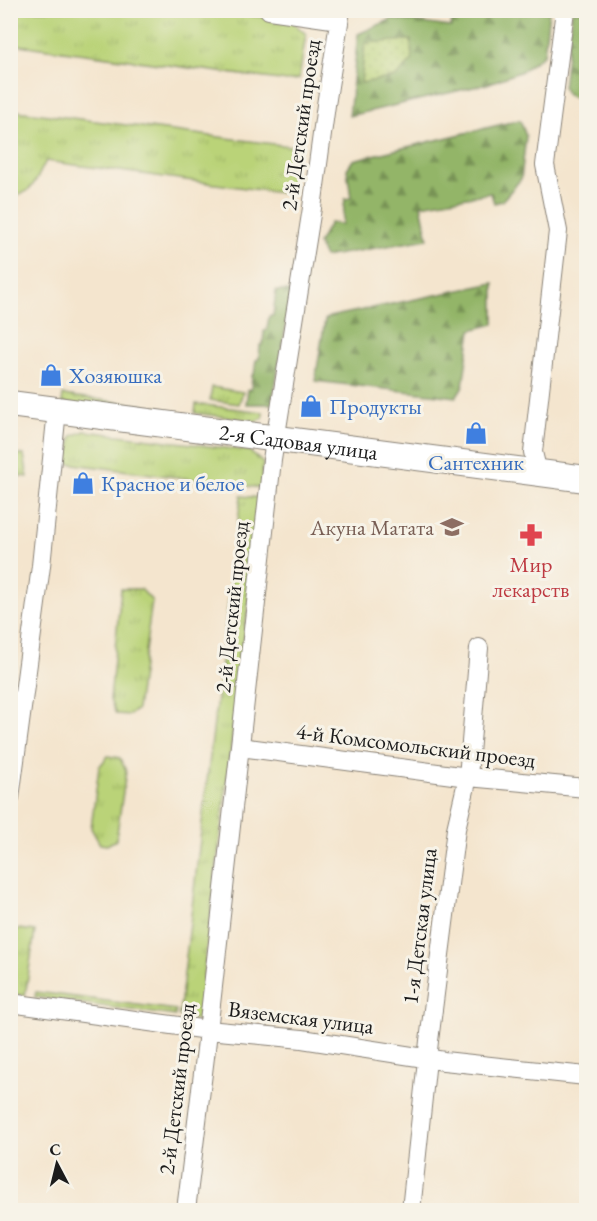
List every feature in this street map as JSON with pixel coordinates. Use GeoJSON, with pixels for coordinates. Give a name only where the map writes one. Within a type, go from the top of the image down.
{"type":"FeatureCollection","features":[{"type":"Feature","properties":{"kind":"street"},"geometry":{"type":"LineString","coordinates":[[269,10],[340,15]]}},
{"type":"Feature","properties":{"kind":"street"},"geometry":{"type":"LineString","coordinates":[[538,473],[533,452],[558,231],[544,165],[565,10]]}},
{"type":"Feature","properties":{"kind":"street","name":"2-й Детский проезд"},"geometry":{"type":"LineString","coordinates":[[186,1210],[275,439],[340,15]]}},
{"type":"Feature","properties":{"kind":"street","name":"2-я Садовая улица"},"geometry":{"type":"LineString","coordinates":[[10,404],[586,479]]}},
{"type":"Feature","properties":{"kind":"street"},"geometry":{"type":"LineString","coordinates":[[10,798],[40,566],[57,410]]}},
{"type":"Feature","properties":{"kind":"street","name":"1-я Детская улица"},"geometry":{"type":"LineString","coordinates":[[411,1210],[456,829],[468,777],[479,648]]}},
{"type":"Feature","properties":{"kind":"street","name":"4-й Комсомольский проезд"},"geometry":{"type":"LineString","coordinates":[[240,747],[468,777],[586,788]]}},
{"type":"Feature","properties":{"kind":"street","name":"Вяземская улица"},"geometry":{"type":"LineString","coordinates":[[10,1003],[208,1030],[302,1039],[444,1061],[586,1076]]}},
{"type":"Feature","properties":{"kind":"green space"},"geometry":{"type":"Polygon","coordinates":[[[11,10],[209,11],[290,20],[306,34],[299,79],[287,81],[11,44],[11,10]]]}},
{"type":"Feature","properties":{"kind":"green space"},"geometry":{"type":"Polygon","coordinates":[[[453,11],[549,11],[544,54],[522,71],[487,84],[349,116],[358,34],[392,19],[451,27],[453,11]]]}},
{"type":"Feature","properties":{"kind":"green space"},"geometry":{"type":"Polygon","coordinates":[[[572,11],[586,11],[585,102],[567,95],[563,88],[572,11]]]}},
{"type":"Feature","properties":{"kind":"green space"},"geometry":{"type":"Polygon","coordinates":[[[411,40],[412,61],[395,77],[361,83],[365,43],[411,40]]]}},
{"type":"Feature","properties":{"kind":"green space"},"geometry":{"type":"Polygon","coordinates":[[[10,110],[296,147],[291,186],[282,193],[46,161],[29,189],[11,195],[10,110]]]}},
{"type":"Feature","properties":{"kind":"green space"},"geometry":{"type":"Polygon","coordinates":[[[520,120],[526,136],[521,179],[502,201],[494,203],[491,193],[421,205],[428,239],[324,257],[318,243],[330,223],[342,224],[345,199],[351,198],[347,169],[353,160],[520,120]]]}},
{"type":"Feature","properties":{"kind":"green space"},"geometry":{"type":"Polygon","coordinates":[[[494,283],[494,324],[471,330],[463,386],[456,397],[315,381],[325,320],[329,317],[494,283]]]}},
{"type":"Feature","properties":{"kind":"green space"},"geometry":{"type":"Polygon","coordinates":[[[276,291],[292,291],[272,404],[246,404],[256,360],[259,359],[260,345],[263,345],[264,331],[267,330],[269,316],[273,316],[276,291]]]}},
{"type":"Feature","properties":{"kind":"green space"},"geometry":{"type":"Polygon","coordinates":[[[212,387],[243,392],[239,404],[210,400],[212,387]]]}},
{"type":"Feature","properties":{"kind":"green space"},"geometry":{"type":"Polygon","coordinates":[[[63,395],[163,408],[162,416],[62,403],[63,395]]]}},
{"type":"Feature","properties":{"kind":"green space"},"geometry":{"type":"Polygon","coordinates":[[[196,404],[263,412],[263,418],[257,421],[195,413],[196,404]]]}},
{"type":"Feature","properties":{"kind":"green space"},"geometry":{"type":"Polygon","coordinates":[[[85,431],[249,451],[263,463],[261,488],[67,463],[72,436],[85,431]]]}},
{"type":"Feature","properties":{"kind":"green space"},"geometry":{"type":"Polygon","coordinates":[[[11,454],[24,455],[28,477],[11,475],[11,454]]]}},
{"type":"Feature","properties":{"kind":"green space"},"geometry":{"type":"Polygon","coordinates":[[[241,496],[261,498],[198,1020],[179,1016],[241,496]]]}},
{"type":"Feature","properties":{"kind":"green space"},"geometry":{"type":"Polygon","coordinates":[[[121,589],[141,589],[152,601],[137,709],[130,715],[116,714],[110,700],[121,589]]]}},
{"type":"Feature","properties":{"kind":"green space"},"geometry":{"type":"Polygon","coordinates":[[[108,756],[120,758],[126,771],[116,840],[107,845],[100,844],[91,828],[99,767],[108,756]]]}},
{"type":"Feature","properties":{"kind":"green space"},"geometry":{"type":"Polygon","coordinates":[[[18,929],[35,931],[25,996],[11,993],[11,933],[18,929]]]}},
{"type":"Feature","properties":{"kind":"green space"},"geometry":{"type":"Polygon","coordinates":[[[36,992],[176,1010],[175,1016],[35,997],[36,992]]]}},
{"type":"Feature","properties":{"kind":"place","name":"Хозяюшка"},"geometry":{"type":"Point","coordinates":[51,375]}},
{"type":"Feature","properties":{"kind":"place","name":"Продукты"},"geometry":{"type":"Point","coordinates":[311,406]}},
{"type":"Feature","properties":{"kind":"place","name":"Сантехник"},"geometry":{"type":"Point","coordinates":[476,433]}},
{"type":"Feature","properties":{"kind":"place","name":"Красное и белое"},"geometry":{"type":"Point","coordinates":[83,483]}},
{"type":"Feature","properties":{"kind":"place","name":"Акуна Матата"},"geometry":{"type":"Point","coordinates":[452,527]}},
{"type":"Feature","properties":{"kind":"place","name":"Мир лекарств"},"geometry":{"type":"Point","coordinates":[531,535]}}]}
